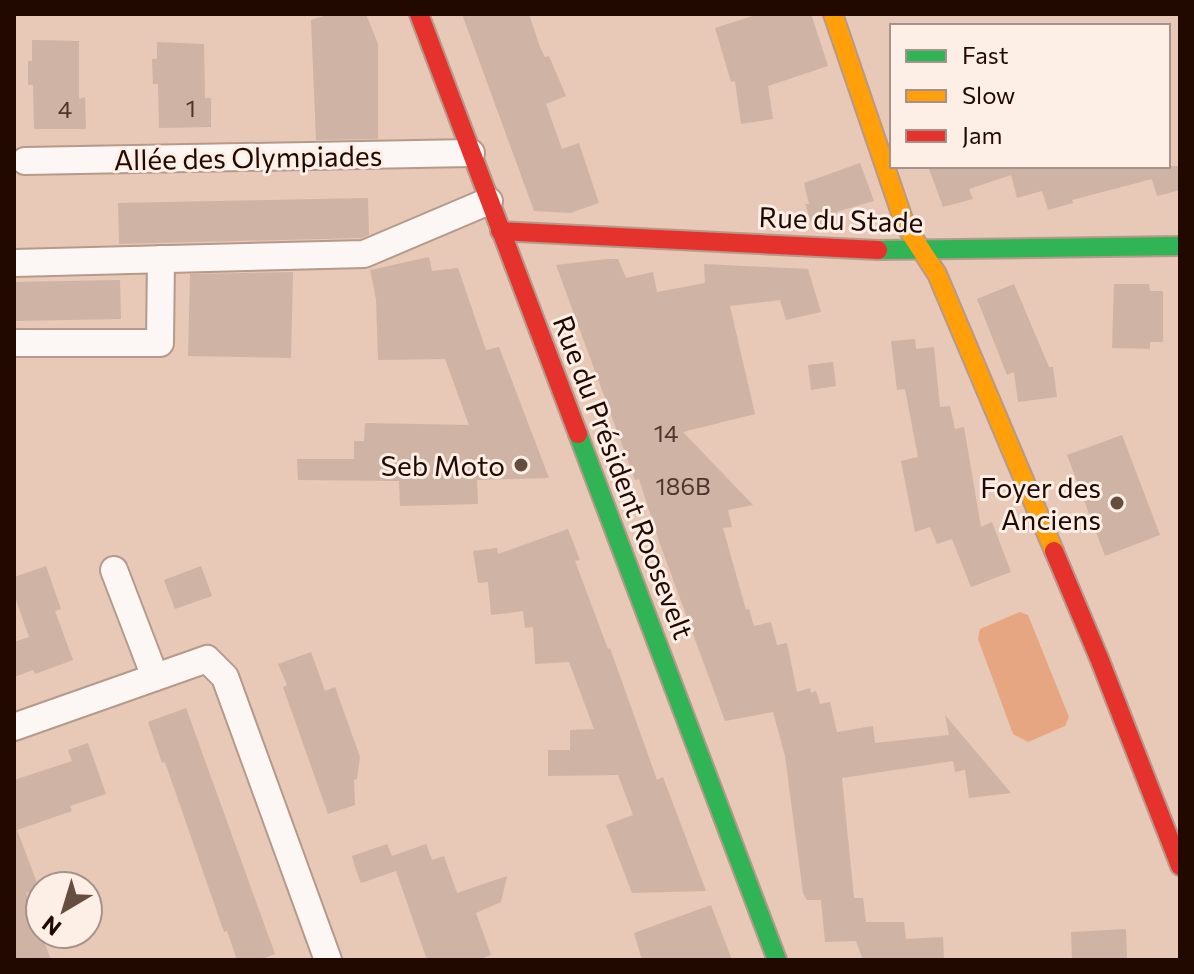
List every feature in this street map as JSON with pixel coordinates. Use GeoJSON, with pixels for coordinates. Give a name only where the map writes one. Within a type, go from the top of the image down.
{"type":"FeatureCollection","features":[{"type":"Feature","properties":{"kind":"street","name":"Rue du Président Roosevelt"},"geometry":{"type":"LineString","coordinates":[[419,14],[777,960]]}},
{"type":"Feature","properties":{"kind":"street"},"geometry":{"type":"LineString","coordinates":[[833,14],[905,225],[937,274],[1099,658],[1180,866]]}},
{"type":"Feature","properties":{"kind":"street","name":"Allée des Olympiades"},"geometry":{"type":"LineString","coordinates":[[25,161],[471,153]]}},
{"type":"Feature","properties":{"kind":"street"},"geometry":{"type":"LineString","coordinates":[[14,263],[364,254],[489,201]]}},
{"type":"Feature","properties":{"kind":"street","name":"Rue du Stade"},"geometry":{"type":"LineString","coordinates":[[500,231],[919,250],[1180,246]]}},
{"type":"Feature","properties":{"kind":"street"},"geometry":{"type":"LineString","coordinates":[[14,343],[160,343],[161,259]]}},
{"type":"Feature","properties":{"kind":"street"},"geometry":{"type":"LineString","coordinates":[[114,570],[155,677]]}},
{"type":"Feature","properties":{"kind":"street"},"geometry":{"type":"LineString","coordinates":[[14,727],[207,659],[225,677],[328,960]]}},
{"type":"Feature","properties":{"kind":"shaded area"},"geometry":{"type":"Polygon","coordinates":[[[1020,612],[1028,615],[1069,717],[1065,726],[1028,742],[1013,734],[978,639],[980,629],[1020,612]]]}},
{"type":"Feature","properties":{"kind":"building"},"geometry":{"type":"Polygon","coordinates":[[[330,14],[366,14],[378,44],[378,139],[316,140],[311,20],[330,14]]]}},
{"type":"Feature","properties":{"kind":"building"},"geometry":{"type":"Polygon","coordinates":[[[462,14],[529,14],[540,47],[545,57],[549,56],[566,96],[546,104],[562,149],[579,143],[599,203],[570,213],[534,211],[462,14]]]}},
{"type":"Feature","properties":{"kind":"building"},"geometry":{"type":"Polygon","coordinates":[[[759,14],[811,14],[828,66],[768,86],[773,119],[741,124],[735,81],[731,82],[715,28],[759,14]]]}},
{"type":"Feature","properties":{"kind":"building"},"geometry":{"type":"Polygon","coordinates":[[[32,40],[79,41],[79,99],[85,97],[86,129],[34,129],[33,85],[28,85],[32,40]]]}},
{"type":"Feature","properties":{"kind":"building"},"geometry":{"type":"Polygon","coordinates":[[[157,42],[204,44],[205,98],[211,98],[211,127],[159,128],[158,84],[153,84],[152,59],[157,59],[157,42]]]}},
{"type":"Feature","properties":{"kind":"building"},"geometry":{"type":"Polygon","coordinates":[[[860,163],[874,201],[836,212],[839,227],[812,225],[805,204],[809,204],[804,183],[860,163]]]}},
{"type":"Feature","properties":{"kind":"building"},"geometry":{"type":"Polygon","coordinates":[[[1180,166],[1180,190],[1157,196],[1152,179],[1072,200],[1073,203],[1048,210],[1042,191],[1017,198],[1011,175],[969,189],[973,199],[943,207],[929,168],[1180,166]]]}},
{"type":"Feature","properties":{"kind":"building"},"geometry":{"type":"Polygon","coordinates":[[[368,198],[369,235],[361,238],[119,244],[118,203],[368,198]]]}},
{"type":"Feature","properties":{"kind":"building"},"geometry":{"type":"Polygon","coordinates":[[[429,257],[432,271],[458,268],[486,350],[499,347],[549,478],[477,480],[478,504],[400,506],[399,481],[298,480],[297,459],[354,459],[354,441],[364,441],[365,423],[469,425],[445,359],[378,360],[376,299],[370,270],[429,257]]]}},
{"type":"Feature","properties":{"kind":"building"},"geometry":{"type":"Polygon","coordinates":[[[618,259],[626,278],[653,272],[657,292],[705,283],[704,264],[808,269],[821,312],[786,320],[780,300],[730,306],[755,414],[683,432],[753,505],[728,510],[732,527],[723,528],[746,610],[749,609],[754,626],[771,622],[777,645],[787,643],[797,692],[810,688],[811,693],[816,691],[820,704],[830,702],[837,732],[873,726],[875,743],[949,735],[945,715],[1011,793],[969,798],[965,770],[955,772],[953,761],[842,778],[854,898],[863,898],[866,922],[904,922],[906,939],[943,937],[944,960],[863,960],[856,941],[825,942],[821,900],[807,900],[803,893],[785,756],[773,712],[725,721],[639,479],[635,480],[556,265],[618,259]]]}},
{"type":"Feature","properties":{"kind":"building"},"geometry":{"type":"Polygon","coordinates":[[[293,272],[291,358],[188,356],[190,274],[293,272]]]}},
{"type":"Feature","properties":{"kind":"building"},"geometry":{"type":"Polygon","coordinates":[[[120,280],[121,319],[14,321],[14,282],[120,280]]]}},
{"type":"Feature","properties":{"kind":"building"},"geometry":{"type":"Polygon","coordinates":[[[1014,284],[1049,367],[1053,367],[1057,397],[1018,402],[1014,372],[1007,375],[977,299],[1014,284]]]}},
{"type":"Feature","properties":{"kind":"building"},"geometry":{"type":"Polygon","coordinates":[[[1114,284],[1149,284],[1150,291],[1163,291],[1163,342],[1150,342],[1150,349],[1112,348],[1114,284]]]}},
{"type":"Feature","properties":{"kind":"building"},"geometry":{"type":"Polygon","coordinates":[[[915,339],[916,349],[934,347],[940,407],[950,406],[955,429],[964,427],[981,527],[992,522],[1011,572],[971,587],[952,539],[937,544],[930,527],[915,532],[901,461],[918,457],[905,389],[897,390],[891,341],[915,339]]]}},
{"type":"Feature","properties":{"kind":"building"},"geometry":{"type":"Polygon","coordinates":[[[833,362],[836,386],[811,390],[808,365],[833,362]]]}},
{"type":"Feature","properties":{"kind":"building","name":"Foyer des Anciens"},"geometry":{"type":"Polygon","coordinates":[[[1122,435],[1160,535],[1105,556],[1067,455],[1122,435]]]}},
{"type":"Feature","properties":{"kind":"building"},"geometry":{"type":"Polygon","coordinates":[[[568,529],[580,560],[575,561],[657,780],[663,777],[706,891],[632,893],[606,825],[633,815],[618,775],[548,776],[548,750],[570,750],[570,730],[594,729],[569,662],[535,664],[533,627],[525,628],[523,611],[491,615],[488,582],[478,583],[473,551],[497,548],[498,554],[568,529]]]}},
{"type":"Feature","properties":{"kind":"building"},"geometry":{"type":"Polygon","coordinates":[[[46,566],[61,609],[55,611],[73,660],[35,674],[33,670],[14,677],[14,642],[29,637],[14,594],[14,577],[46,566]]]}},
{"type":"Feature","properties":{"kind":"building"},"geometry":{"type":"Polygon","coordinates":[[[201,566],[212,596],[175,609],[164,580],[201,566]]]}},
{"type":"Feature","properties":{"kind":"building"},"geometry":{"type":"Polygon","coordinates":[[[311,652],[325,691],[335,687],[360,757],[357,779],[354,780],[355,805],[328,814],[283,687],[287,685],[278,664],[311,652]]]}},
{"type":"Feature","properties":{"kind":"building"},"geometry":{"type":"Polygon","coordinates":[[[186,708],[275,954],[259,960],[237,960],[148,722],[186,708]]]}},
{"type":"Feature","properties":{"kind":"building"},"geometry":{"type":"Polygon","coordinates":[[[88,743],[106,794],[70,806],[72,811],[17,830],[32,870],[24,870],[24,950],[47,950],[51,960],[14,960],[14,780],[72,761],[68,750],[88,743]]]}},
{"type":"Feature","properties":{"kind":"building"},"geometry":{"type":"Polygon","coordinates":[[[387,844],[392,856],[426,844],[432,860],[444,856],[457,893],[507,876],[501,902],[476,913],[491,955],[478,960],[427,960],[396,871],[361,883],[356,870],[352,856],[387,844]]]}},
{"type":"Feature","properties":{"kind":"building"},"geometry":{"type":"Polygon","coordinates":[[[711,905],[732,960],[642,960],[634,933],[711,905]]]}},
{"type":"Feature","properties":{"kind":"building"},"geometry":{"type":"Polygon","coordinates":[[[1126,929],[1127,960],[1072,960],[1071,932],[1126,929]]]}},
{"type":"Feature","properties":{"kind":"traffic: fast"},"geometry":{"type":"LineString","coordinates":[[878,250],[1180,246]]}},
{"type":"Feature","properties":{"kind":"traffic: fast"},"geometry":{"type":"LineString","coordinates":[[578,434],[777,960]]}},
{"type":"Feature","properties":{"kind":"traffic: slow"},"geometry":{"type":"LineString","coordinates":[[833,14],[905,225],[937,274],[1054,551]]}},
{"type":"Feature","properties":{"kind":"traffic: jam"},"geometry":{"type":"LineString","coordinates":[[419,14],[578,434]]}},
{"type":"Feature","properties":{"kind":"traffic: jam"},"geometry":{"type":"LineString","coordinates":[[500,231],[878,250]]}},
{"type":"Feature","properties":{"kind":"traffic: jam"},"geometry":{"type":"LineString","coordinates":[[1054,551],[1180,866]]}},
{"type":"Feature","properties":{"kind":"place","name":"Seb Moto"},"geometry":{"type":"Point","coordinates":[521,465]}},
{"type":"Feature","properties":{"kind":"place","name":"Foyer des Anciens"},"geometry":{"type":"Point","coordinates":[1117,503]}}]}
